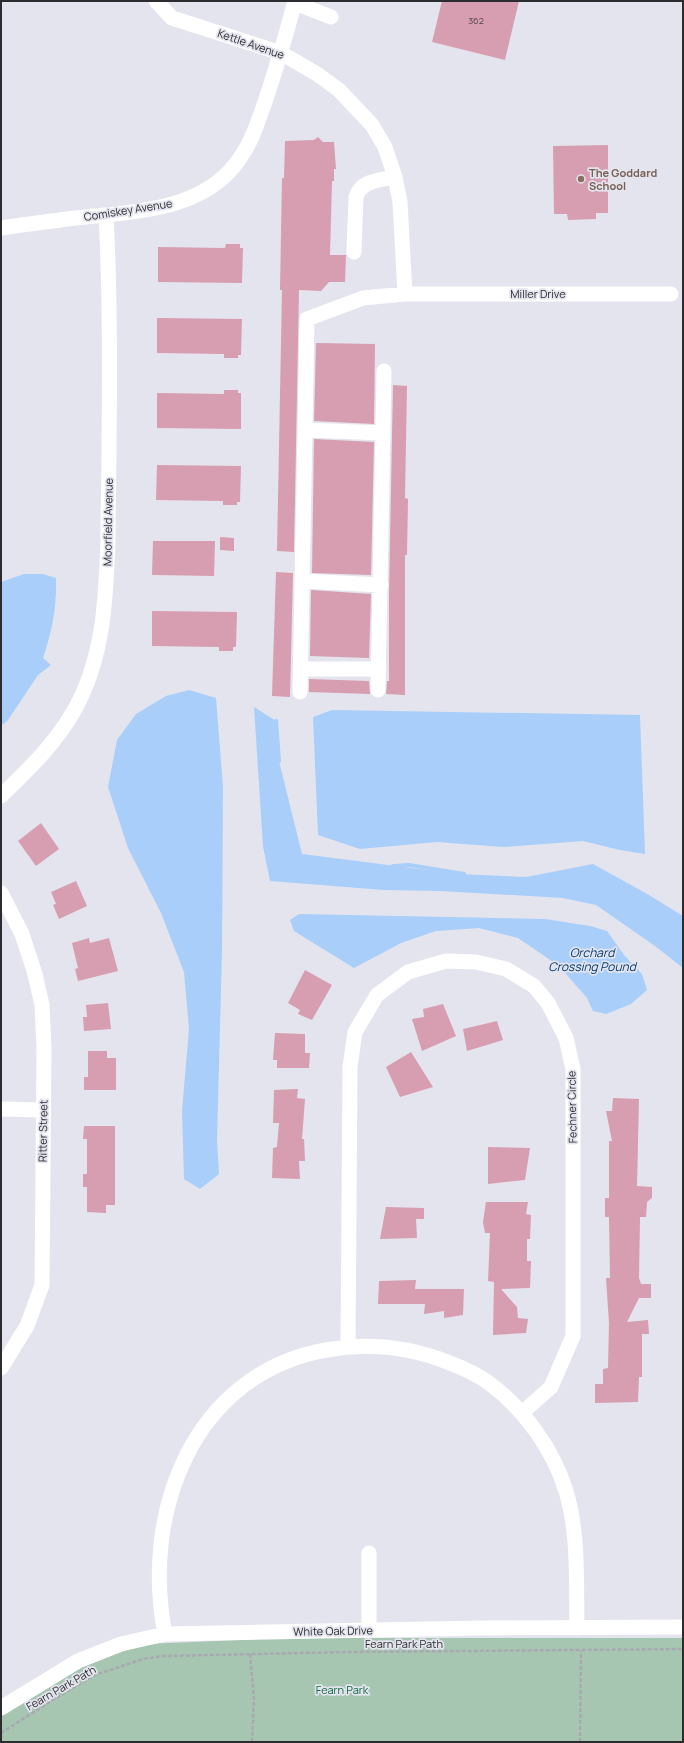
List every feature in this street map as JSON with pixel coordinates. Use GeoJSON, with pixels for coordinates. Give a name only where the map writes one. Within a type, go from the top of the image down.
{"type":"FeatureCollection","features":[{"type":"Feature","properties":{"kind":"street","name":"Kettle Avenue"},"geometry":{"type":"LineString","coordinates":[[156,1],[172,18],[281,53],[317,74],[339,90],[356,106],[372,125],[382,142],[395,177],[400,202],[405,294]]}},
{"type":"Feature","properties":{"kind":"street","name":"Comiskey Avenue"},"geometry":{"type":"LineString","coordinates":[[1,228],[143,210],[182,201],[206,190],[226,174],[242,157],[252,139],[281,53],[295,2]]}},
{"type":"Feature","properties":{"kind":"street"},"geometry":{"type":"LineString","coordinates":[[295,2],[331,17]]}},
{"type":"Feature","properties":{"kind":"street"},"geometry":{"type":"LineString","coordinates":[[354,252],[356,197],[358,189],[366,183],[395,177]]}},
{"type":"Feature","properties":{"kind":"street","name":"Moorfield Avenue"},"geometry":{"type":"LineString","coordinates":[[1,796],[50,747],[75,709],[96,655],[103,625],[106,590],[109,465],[110,296],[106,215]]}},
{"type":"Feature","properties":{"kind":"street","name":"Miller Drive"},"geometry":{"type":"LineString","coordinates":[[305,430],[307,319],[363,298],[405,294],[671,294]]}},
{"type":"Feature","properties":{"kind":"street"},"geometry":{"type":"LineString","coordinates":[[378,690],[384,371]]}},
{"type":"Feature","properties":{"kind":"street"},"geometry":{"type":"LineString","coordinates":[[300,692],[305,430],[383,433]]}},
{"type":"Feature","properties":{"kind":"street"},"geometry":{"type":"LineString","coordinates":[[302,581],[381,585]]}},
{"type":"Feature","properties":{"kind":"street"},"geometry":{"type":"LineString","coordinates":[[301,669],[379,669]]}},
{"type":"Feature","properties":{"kind":"street","name":"Ritter Street"},"geometry":{"type":"LineString","coordinates":[[1,893],[22,934],[39,991],[44,1048],[42,1285],[27,1326],[1,1368]]}},
{"type":"Feature","properties":{"kind":"street","name":"Fechner Circle"},"geometry":{"type":"LineString","coordinates":[[348,1346],[350,1068],[356,1032],[377,995],[408,972],[446,961],[476,962],[506,969],[534,986],[548,1003],[566,1038],[573,1069],[573,1336],[551,1387],[522,1413]]}},
{"type":"Feature","properties":{"kind":"street"},"geometry":{"type":"LineString","coordinates":[[1,1109],[43,1110]]}},
{"type":"Feature","properties":{"kind":"street"},"geometry":{"type":"LineString","coordinates":[[165,1634],[159,1588],[160,1549],[165,1511],[183,1463],[202,1428],[233,1393],[266,1370],[307,1354],[348,1346],[391,1347],[425,1353],[460,1367],[489,1382],[522,1413],[549,1452],[566,1490],[575,1538],[576,1628]]}},
{"type":"Feature","properties":{"kind":"street"},"geometry":{"type":"LineString","coordinates":[[369,1553],[369,1630]]}},
{"type":"Feature","properties":{"kind":"street","name":"White Oak Drive"},"geometry":{"type":"LineString","coordinates":[[1,1708],[78,1661],[121,1644],[165,1634],[369,1630],[683,1627]]}},
{"type":"Feature","properties":{"kind":"path","name":"Fearn Park Path"},"geometry":{"type":"LineString","coordinates":[[1,1734],[51,1701],[95,1675],[143,1659],[184,1655],[683,1650]]}},
{"type":"Feature","properties":{"kind":"path"},"geometry":{"type":"LineString","coordinates":[[580,1742],[581,1651]]}},
{"type":"Feature","properties":{"kind":"path"},"geometry":{"type":"LineString","coordinates":[[250,1654],[254,1698],[252,1742]]}},
{"type":"Feature","properties":{"kind":"green space","name":"Fearn Park"},"geometry":{"type":"Polygon","coordinates":[[[285,1638],[683,1638],[683,1742],[1,1742],[1,1713],[101,1655],[145,1644],[285,1638]]]}},
{"type":"Feature","properties":{"kind":"water"},"geometry":{"type":"Polygon","coordinates":[[[24,574],[43,574],[56,578],[56,599],[53,619],[43,658],[51,665],[38,675],[8,720],[1,726],[1,582],[24,574]]]}},
{"type":"Feature","properties":{"kind":"water"},"geometry":{"type":"Polygon","coordinates":[[[189,690],[216,698],[223,787],[222,952],[217,1140],[219,1174],[200,1189],[184,1179],[182,1111],[189,1029],[184,972],[161,913],[128,848],[108,787],[117,740],[136,714],[166,696],[189,690]]]}},
{"type":"Feature","properties":{"kind":"water"},"geometry":{"type":"Polygon","coordinates":[[[254,707],[276,721],[279,761],[302,854],[459,874],[526,877],[593,864],[683,916],[683,968],[655,946],[596,905],[563,898],[440,891],[384,890],[270,881],[263,846],[254,707]]]}},
{"type":"Feature","properties":{"kind":"water"},"geometry":{"type":"Polygon","coordinates":[[[332,710],[640,715],[645,854],[620,850],[583,841],[503,847],[437,842],[360,849],[318,835],[313,717],[332,710]]]}},
{"type":"Feature","properties":{"kind":"water","name":"Orchard Crossing Pound"},"geometry":{"type":"Polygon","coordinates":[[[299,914],[545,919],[590,926],[607,931],[624,955],[642,974],[647,990],[631,1004],[606,1014],[593,1011],[587,998],[559,966],[518,938],[479,928],[436,931],[401,943],[354,968],[294,931],[290,920],[299,914]]]}},
{"type":"Feature","properties":{"kind":"building"},"geometry":{"type":"Polygon","coordinates":[[[442,1],[519,1],[505,60],[432,42],[442,1]]]}},
{"type":"Feature","properties":{"kind":"building"},"geometry":{"type":"Polygon","coordinates":[[[318,137],[323,142],[334,142],[336,169],[334,169],[334,181],[332,181],[330,255],[346,255],[345,282],[329,282],[321,291],[299,290],[294,552],[277,551],[282,290],[280,290],[282,178],[284,178],[285,141],[314,140],[318,137]]]}},
{"type":"Feature","properties":{"kind":"building","name":"The Goddard School"},"geometry":{"type":"Polygon","coordinates":[[[608,145],[608,213],[596,213],[596,219],[568,220],[567,214],[554,214],[553,146],[608,145]]]}},
{"type":"Feature","properties":{"kind":"building"},"geometry":{"type":"Polygon","coordinates":[[[226,244],[240,244],[240,248],[243,248],[242,283],[158,282],[158,247],[225,248],[226,244]]]}},
{"type":"Feature","properties":{"kind":"building"},"geometry":{"type":"Polygon","coordinates":[[[157,318],[242,319],[241,355],[238,355],[238,358],[224,358],[224,354],[157,353],[157,318]]]}},
{"type":"Feature","properties":{"kind":"building"},"geometry":{"type":"Polygon","coordinates":[[[316,343],[375,344],[374,424],[314,421],[316,343]]]}},
{"type":"Feature","properties":{"kind":"building"},"geometry":{"type":"Polygon","coordinates":[[[393,385],[407,386],[405,498],[408,499],[407,555],[405,555],[405,695],[386,694],[387,681],[389,681],[393,385]]]}},
{"type":"Feature","properties":{"kind":"building"},"geometry":{"type":"Polygon","coordinates":[[[224,390],[238,390],[238,393],[241,393],[241,429],[157,428],[157,393],[224,394],[224,390]]]}},
{"type":"Feature","properties":{"kind":"building"},"geometry":{"type":"Polygon","coordinates":[[[314,439],[374,442],[371,575],[312,573],[314,439]]]}},
{"type":"Feature","properties":{"kind":"building"},"geometry":{"type":"Polygon","coordinates":[[[157,465],[241,466],[240,502],[237,502],[237,505],[223,505],[223,501],[156,500],[157,465]]]}},
{"type":"Feature","properties":{"kind":"building"},"geometry":{"type":"Polygon","coordinates":[[[220,537],[234,538],[234,551],[220,550],[220,537]]]}},
{"type":"Feature","properties":{"kind":"building"},"geometry":{"type":"Polygon","coordinates":[[[153,541],[215,541],[214,576],[152,575],[153,541]]]}},
{"type":"Feature","properties":{"kind":"building"},"geometry":{"type":"Polygon","coordinates":[[[276,572],[293,573],[290,697],[272,696],[276,572]]]}},
{"type":"Feature","properties":{"kind":"building"},"geometry":{"type":"Polygon","coordinates":[[[311,590],[371,594],[369,658],[310,656],[311,590]]]}},
{"type":"Feature","properties":{"kind":"building"},"geometry":{"type":"Polygon","coordinates":[[[152,611],[237,612],[236,647],[233,647],[233,651],[219,651],[219,647],[152,646],[152,611]]]}},
{"type":"Feature","properties":{"kind":"building"},"geometry":{"type":"Polygon","coordinates":[[[309,679],[369,681],[370,694],[309,692],[309,679]]]}},
{"type":"Feature","properties":{"kind":"building"},"geometry":{"type":"Polygon","coordinates":[[[41,823],[59,849],[36,866],[18,841],[41,823]]]}},
{"type":"Feature","properties":{"kind":"building"},"geometry":{"type":"Polygon","coordinates":[[[76,881],[87,906],[59,919],[53,905],[56,904],[51,892],[76,881]]]}},
{"type":"Feature","properties":{"kind":"building"},"geometry":{"type":"Polygon","coordinates":[[[89,938],[90,943],[109,938],[118,971],[78,981],[75,969],[78,968],[72,943],[89,938]]]}},
{"type":"Feature","properties":{"kind":"building"},"geometry":{"type":"Polygon","coordinates":[[[305,970],[332,985],[312,1020],[298,1014],[300,1010],[288,1003],[305,970]]]}},
{"type":"Feature","properties":{"kind":"building"},"geometry":{"type":"Polygon","coordinates":[[[108,1003],[111,1029],[84,1031],[83,1017],[87,1017],[86,1005],[108,1003]]]}},
{"type":"Feature","properties":{"kind":"building"},"geometry":{"type":"Polygon","coordinates":[[[443,1004],[456,1036],[422,1051],[412,1019],[424,1017],[423,1009],[443,1004]]]}},
{"type":"Feature","properties":{"kind":"building"},"geometry":{"type":"Polygon","coordinates":[[[497,1021],[503,1040],[467,1051],[463,1029],[497,1021]]]}},
{"type":"Feature","properties":{"kind":"building"},"geometry":{"type":"Polygon","coordinates":[[[275,1033],[305,1034],[305,1053],[310,1053],[309,1068],[277,1068],[277,1060],[273,1060],[275,1033]]]}},
{"type":"Feature","properties":{"kind":"building"},"geometry":{"type":"Polygon","coordinates":[[[88,1051],[107,1051],[107,1058],[116,1058],[116,1090],[84,1090],[84,1077],[88,1077],[88,1051]]]}},
{"type":"Feature","properties":{"kind":"building"},"geometry":{"type":"Polygon","coordinates":[[[411,1052],[433,1087],[400,1097],[386,1067],[411,1052]]]}},
{"type":"Feature","properties":{"kind":"building"},"geometry":{"type":"Polygon","coordinates":[[[298,1089],[297,1098],[305,1099],[302,1139],[304,1139],[305,1161],[299,1161],[300,1179],[272,1178],[273,1148],[277,1147],[279,1123],[273,1123],[274,1090],[298,1089]]]}},
{"type":"Feature","properties":{"kind":"building"},"geometry":{"type":"Polygon","coordinates":[[[613,1098],[639,1099],[637,1186],[652,1187],[652,1198],[647,1202],[646,1217],[640,1217],[639,1278],[641,1284],[651,1284],[651,1298],[639,1298],[627,1322],[648,1320],[649,1334],[642,1334],[642,1377],[639,1377],[638,1402],[595,1403],[595,1384],[603,1384],[603,1369],[608,1368],[609,1323],[606,1278],[610,1278],[609,1217],[605,1217],[605,1198],[609,1198],[609,1141],[612,1141],[606,1111],[612,1111],[613,1098]]]}},
{"type":"Feature","properties":{"kind":"building"},"geometry":{"type":"Polygon","coordinates":[[[84,1126],[115,1126],[115,1205],[106,1205],[106,1213],[87,1212],[87,1187],[83,1187],[83,1174],[87,1174],[87,1139],[83,1139],[84,1126]]]}},
{"type":"Feature","properties":{"kind":"building"},"geometry":{"type":"Polygon","coordinates":[[[488,1147],[530,1148],[525,1180],[488,1184],[488,1147]]]}},
{"type":"Feature","properties":{"kind":"building"},"geometry":{"type":"Polygon","coordinates":[[[486,1202],[528,1202],[526,1214],[531,1215],[530,1239],[527,1239],[527,1261],[531,1261],[530,1288],[501,1289],[517,1307],[518,1318],[528,1319],[526,1333],[493,1335],[494,1282],[488,1281],[490,1233],[485,1233],[483,1222],[486,1202]]]}},
{"type":"Feature","properties":{"kind":"building"},"geometry":{"type":"Polygon","coordinates":[[[386,1207],[424,1208],[424,1219],[416,1219],[417,1238],[380,1239],[386,1207]]]}},
{"type":"Feature","properties":{"kind":"building"},"geometry":{"type":"Polygon","coordinates":[[[416,1280],[415,1289],[464,1289],[463,1315],[444,1318],[444,1311],[424,1314],[425,1304],[378,1304],[379,1281],[416,1280]]]}},
{"type":"Feature","properties":{"kind":"waterway"},"geometry":{"type":"LineString","coordinates":[[276,721],[279,761]]}},
{"type":"Feature","properties":{"kind":"waterway"},"geometry":{"type":"LineString","coordinates":[[393,866],[409,865],[464,874]]}},
{"type":"Feature","properties":{"kind":"place","name":"The Goddard School"},"geometry":{"type":"Point","coordinates":[581,179]}}]}
